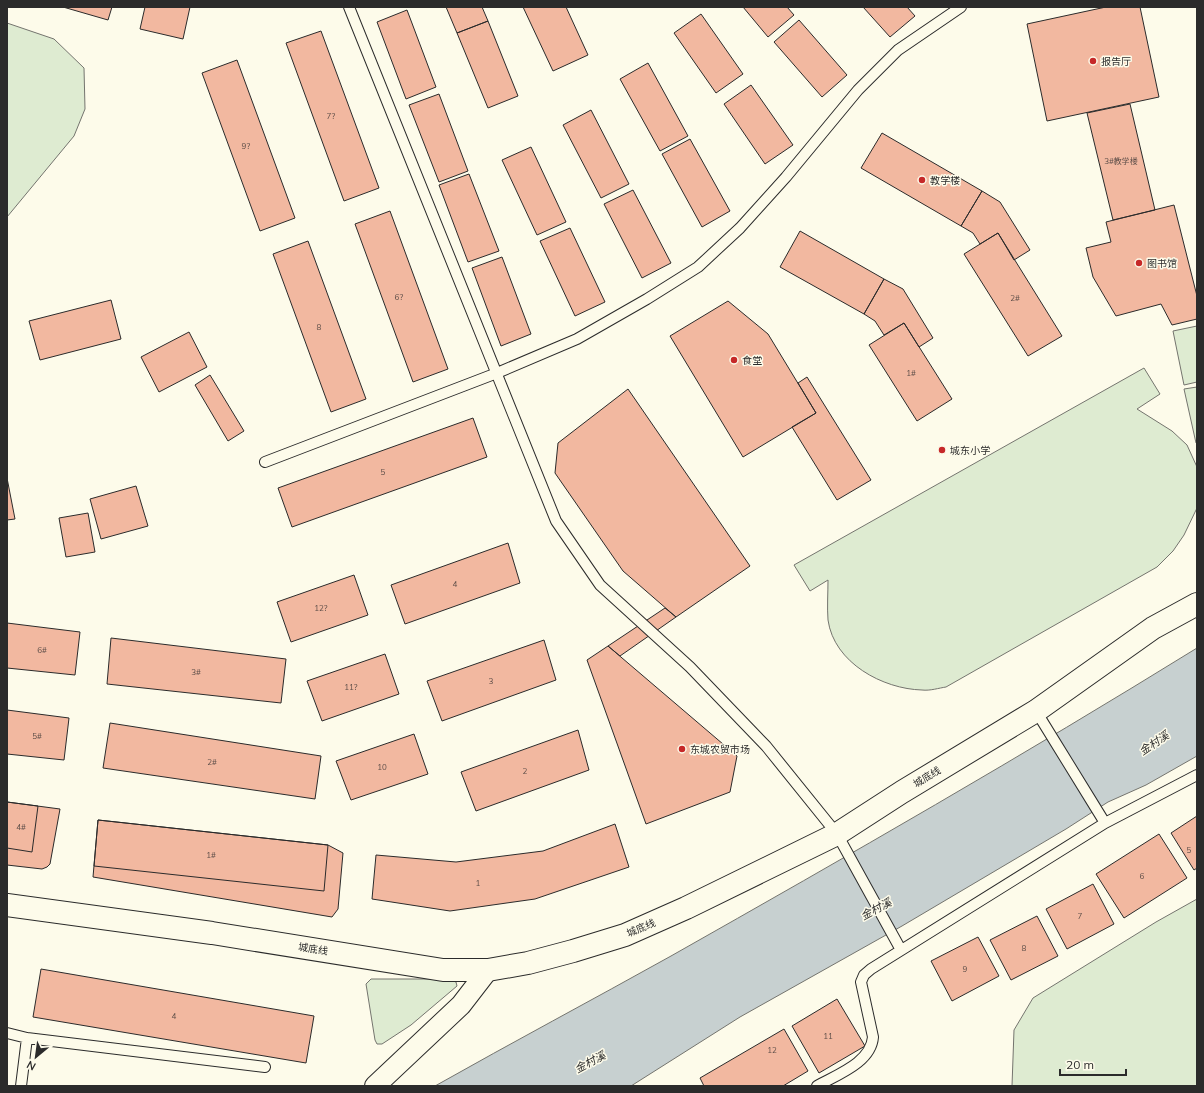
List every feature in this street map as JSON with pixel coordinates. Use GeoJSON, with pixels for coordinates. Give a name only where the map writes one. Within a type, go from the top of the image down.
{"type":"FeatureCollection","features":[{"type":"Feature","properties":{"kind":"main road","name":"城底线"},"geometry":{"type":"LineString","coordinates":[[7,905],[212,933],[443,970],[488,970],[528,963],[573,952],[625,935],[686,908],[837,834],[902,792],[1036,711],[1153,628],[1197,604]]}},
{"type":"Feature","properties":{"kind":"street"},"geometry":{"type":"LineString","coordinates":[[375,1086],[461,1005],[488,970]]}},
{"type":"Feature","properties":{"kind":"lane"},"geometry":{"type":"LineString","coordinates":[[349,7],[556,521],[600,585],[690,667],[766,746],[837,834],[901,950]]}},
{"type":"Feature","properties":{"kind":"lane"},"geometry":{"type":"LineString","coordinates":[[265,462],[497,374],[577,339],[648,299],[698,267],[740,228],[786,177],[858,90],[893,55],[961,7]]}},
{"type":"Feature","properties":{"kind":"lane"},"geometry":{"type":"LineString","coordinates":[[1036,711],[1105,823]]}},
{"type":"Feature","properties":{"kind":"lane"},"geometry":{"type":"LineString","coordinates":[[817,1086],[854,1064],[865,1056],[870,1049],[873,1037],[861,982],[864,975],[871,969],[1105,823],[1197,775]]}},
{"type":"Feature","properties":{"kind":"lane"},"geometry":{"type":"LineString","coordinates":[[7,1033],[27,1038],[265,1067]]}},
{"type":"Feature","properties":{"kind":"lane"},"geometry":{"type":"LineString","coordinates":[[21,1086],[27,1038]]}},
{"type":"Feature","properties":{"kind":"green space"},"geometry":{"type":"Polygon","coordinates":[[[7,23],[54,39],[84,68],[85,109],[74,136],[7,217],[7,23]]]}},
{"type":"Feature","properties":{"kind":"green space"},"geometry":{"type":"Polygon","coordinates":[[[1197,326],[1197,382],[1184,385],[1173,331],[1197,326]]]}},
{"type":"Feature","properties":{"kind":"green space"},"geometry":{"type":"Polygon","coordinates":[[[1144,368],[1160,394],[1137,409],[1172,431],[1187,445],[1197,467],[1197,508],[1184,535],[1173,551],[1157,567],[946,687],[925,690],[892,685],[863,671],[850,661],[840,649],[832,635],[828,620],[828,580],[810,591],[794,565],[1144,368]]]}},
{"type":"Feature","properties":{"kind":"green space"},"geometry":{"type":"Polygon","coordinates":[[[1197,387],[1197,443],[1196,443],[1184,389],[1197,387]]]}},
{"type":"Feature","properties":{"kind":"green space"},"geometry":{"type":"Polygon","coordinates":[[[1197,899],[1197,1086],[1012,1086],[1014,1030],[1033,998],[1156,922],[1197,899]]]}},
{"type":"Feature","properties":{"kind":"green space"},"geometry":{"type":"Polygon","coordinates":[[[371,979],[449,979],[456,982],[457,986],[411,1025],[382,1044],[377,1044],[375,1040],[366,984],[371,979]]]}},
{"type":"Feature","properties":{"kind":"water","name":"金村溪"},"geometry":{"type":"Polygon","coordinates":[[[1197,648],[1197,756],[1146,785],[1108,802],[1066,829],[902,926],[740,1017],[631,1086],[435,1086],[671,956],[870,843],[1067,727],[1197,648]]]}},
{"type":"Feature","properties":{"kind":"building"},"geometry":{"type":"Polygon","coordinates":[[[63,7],[112,7],[108,20],[63,7]]]}},
{"type":"Feature","properties":{"kind":"building"},"geometry":{"type":"Polygon","coordinates":[[[145,7],[190,7],[183,39],[140,29],[145,7]]]}},
{"type":"Feature","properties":{"kind":"building"},"geometry":{"type":"Polygon","coordinates":[[[446,7],[482,7],[488,21],[457,33],[446,7]]]}},
{"type":"Feature","properties":{"kind":"building"},"geometry":{"type":"Polygon","coordinates":[[[523,7],[566,7],[588,55],[553,71],[523,7]]]}},
{"type":"Feature","properties":{"kind":"building"},"geometry":{"type":"Polygon","coordinates":[[[743,7],[787,7],[794,15],[768,37],[743,7]]]}},
{"type":"Feature","properties":{"kind":"building"},"geometry":{"type":"Polygon","coordinates":[[[863,7],[907,7],[915,16],[890,37],[863,7]]]}},
{"type":"Feature","properties":{"kind":"building","name":"报告厅"},"geometry":{"type":"Polygon","coordinates":[[[1106,7],[1140,7],[1159,97],[1047,121],[1027,24],[1106,7]]]}},
{"type":"Feature","properties":{"kind":"building"},"geometry":{"type":"Polygon","coordinates":[[[407,10],[436,87],[406,99],[377,22],[407,10]]]}},
{"type":"Feature","properties":{"kind":"building"},"geometry":{"type":"Polygon","coordinates":[[[701,14],[743,74],[716,93],[674,33],[701,14]]]}},
{"type":"Feature","properties":{"kind":"building"},"geometry":{"type":"Polygon","coordinates":[[[799,20],[847,75],[822,97],[774,42],[799,20]]]}},
{"type":"Feature","properties":{"kind":"building"},"geometry":{"type":"Polygon","coordinates":[[[488,21],[518,96],[488,108],[457,33],[488,21]]]}},
{"type":"Feature","properties":{"kind":"building"},"geometry":{"type":"Polygon","coordinates":[[[321,31],[379,188],[344,201],[286,43],[321,31]]]}},
{"type":"Feature","properties":{"kind":"building"},"geometry":{"type":"Polygon","coordinates":[[[237,60],[295,218],[260,231],[202,73],[237,60]]]}},
{"type":"Feature","properties":{"kind":"building"},"geometry":{"type":"Polygon","coordinates":[[[648,63],[688,136],[660,151],[620,79],[648,63]]]}},
{"type":"Feature","properties":{"kind":"building"},"geometry":{"type":"Polygon","coordinates":[[[751,85],[793,145],[765,164],[724,104],[751,85]]]}},
{"type":"Feature","properties":{"kind":"building"},"geometry":{"type":"Polygon","coordinates":[[[439,94],[468,171],[439,182],[409,105],[439,94]]]}},
{"type":"Feature","properties":{"kind":"building"},"geometry":{"type":"Polygon","coordinates":[[[1130,104],[1155,210],[1113,220],[1087,113],[1130,104]]]}},
{"type":"Feature","properties":{"kind":"building"},"geometry":{"type":"Polygon","coordinates":[[[591,110],[629,184],[601,198],[563,125],[591,110]]]}},
{"type":"Feature","properties":{"kind":"building","name":"教学楼"},"geometry":{"type":"Polygon","coordinates":[[[882,133],[982,191],[961,226],[861,168],[882,133]]]}},
{"type":"Feature","properties":{"kind":"building"},"geometry":{"type":"Polygon","coordinates":[[[690,139],[730,211],[702,227],[662,154],[690,139]]]}},
{"type":"Feature","properties":{"kind":"building"},"geometry":{"type":"Polygon","coordinates":[[[531,147],[566,222],[537,235],[502,160],[531,147]]]}},
{"type":"Feature","properties":{"kind":"building"},"geometry":{"type":"Polygon","coordinates":[[[469,174],[499,251],[468,262],[439,185],[469,174]]]}},
{"type":"Feature","properties":{"kind":"building"},"geometry":{"type":"Polygon","coordinates":[[[633,190],[671,263],[642,278],[604,204],[633,190]]]}},
{"type":"Feature","properties":{"kind":"building"},"geometry":{"type":"Polygon","coordinates":[[[982,191],[1000,202],[1030,250],[1014,260],[998,233],[980,244],[973,233],[961,226],[982,191]]]}},
{"type":"Feature","properties":{"kind":"building","name":"图书馆"},"geometry":{"type":"Polygon","coordinates":[[[1174,205],[1197,296],[1197,319],[1172,325],[1161,304],[1116,316],[1093,277],[1086,248],[1111,242],[1106,222],[1174,205]]]}},
{"type":"Feature","properties":{"kind":"building"},"geometry":{"type":"Polygon","coordinates":[[[390,211],[448,369],[413,382],[355,224],[390,211]]]}},
{"type":"Feature","properties":{"kind":"building"},"geometry":{"type":"Polygon","coordinates":[[[570,228],[605,302],[575,316],[540,241],[570,228]]]}},
{"type":"Feature","properties":{"kind":"building"},"geometry":{"type":"Polygon","coordinates":[[[800,231],[884,279],[864,314],[780,267],[800,231]]]}},
{"type":"Feature","properties":{"kind":"building"},"geometry":{"type":"Polygon","coordinates":[[[998,233],[1062,336],[1028,356],[964,254],[998,233]]]}},
{"type":"Feature","properties":{"kind":"building"},"geometry":{"type":"Polygon","coordinates":[[[308,241],[366,399],[331,412],[273,254],[308,241]]]}},
{"type":"Feature","properties":{"kind":"building"},"geometry":{"type":"Polygon","coordinates":[[[502,257],[531,334],[501,346],[472,268],[502,257]]]}},
{"type":"Feature","properties":{"kind":"building"},"geometry":{"type":"Polygon","coordinates":[[[884,279],[903,289],[933,338],[919,347],[904,323],[884,335],[875,321],[864,314],[884,279]]]}},
{"type":"Feature","properties":{"kind":"building"},"geometry":{"type":"Polygon","coordinates":[[[111,300],[121,339],[40,360],[29,321],[111,300]]]}},
{"type":"Feature","properties":{"kind":"building","name":"食堂"},"geometry":{"type":"Polygon","coordinates":[[[728,301],[768,334],[816,413],[743,457],[670,336],[728,301]]]}},
{"type":"Feature","properties":{"kind":"building"},"geometry":{"type":"Polygon","coordinates":[[[904,323],[952,399],[917,421],[869,345],[904,323]]]}},
{"type":"Feature","properties":{"kind":"building"},"geometry":{"type":"Polygon","coordinates":[[[189,332],[207,367],[159,392],[141,357],[189,332]]]}},
{"type":"Feature","properties":{"kind":"building"},"geometry":{"type":"Polygon","coordinates":[[[210,375],[244,431],[228,441],[195,385],[210,375]]]}},
{"type":"Feature","properties":{"kind":"building"},"geometry":{"type":"Polygon","coordinates":[[[807,377],[871,480],[837,500],[792,427],[816,413],[798,383],[807,377]]]}},
{"type":"Feature","properties":{"kind":"building"},"geometry":{"type":"Polygon","coordinates":[[[628,389],[750,566],[676,617],[623,571],[555,473],[558,443],[628,389]]]}},
{"type":"Feature","properties":{"kind":"building"},"geometry":{"type":"Polygon","coordinates":[[[473,418],[487,457],[292,527],[278,488],[473,418]]]}},
{"type":"Feature","properties":{"kind":"building"},"geometry":{"type":"Polygon","coordinates":[[[7,478],[15,519],[7,520],[7,478]]]}},
{"type":"Feature","properties":{"kind":"building"},"geometry":{"type":"Polygon","coordinates":[[[136,486],[148,526],[101,539],[90,499],[136,486]]]}},
{"type":"Feature","properties":{"kind":"building"},"geometry":{"type":"Polygon","coordinates":[[[88,513],[95,552],[66,557],[59,518],[88,513]]]}},
{"type":"Feature","properties":{"kind":"building"},"geometry":{"type":"Polygon","coordinates":[[[508,543],[520,583],[405,624],[391,585],[508,543]]]}},
{"type":"Feature","properties":{"kind":"building"},"geometry":{"type":"Polygon","coordinates":[[[354,575],[368,615],[291,642],[277,602],[354,575]]]}},
{"type":"Feature","properties":{"kind":"building"},"geometry":{"type":"Polygon","coordinates":[[[665,608],[676,617],[620,656],[608,646],[665,608]]]}},
{"type":"Feature","properties":{"kind":"building"},"geometry":{"type":"Polygon","coordinates":[[[7,623],[80,632],[75,675],[7,668],[7,623]]]}},
{"type":"Feature","properties":{"kind":"building"},"geometry":{"type":"Polygon","coordinates":[[[111,638],[286,659],[281,703],[107,684],[111,638]]]}},
{"type":"Feature","properties":{"kind":"building"},"geometry":{"type":"Polygon","coordinates":[[[544,640],[556,680],[442,721],[427,681],[544,640]]]}},
{"type":"Feature","properties":{"kind":"building"},"geometry":{"type":"Polygon","coordinates":[[[608,646],[737,756],[730,792],[646,824],[587,660],[608,646]]]}},
{"type":"Feature","properties":{"kind":"building"},"geometry":{"type":"Polygon","coordinates":[[[385,654],[399,694],[322,721],[307,681],[385,654]]]}},
{"type":"Feature","properties":{"kind":"building"},"geometry":{"type":"Polygon","coordinates":[[[7,710],[69,718],[64,760],[7,754],[7,710]]]}},
{"type":"Feature","properties":{"kind":"building"},"geometry":{"type":"Polygon","coordinates":[[[110,723],[321,756],[315,799],[103,768],[110,723]]]}},
{"type":"Feature","properties":{"kind":"building"},"geometry":{"type":"Polygon","coordinates":[[[578,730],[589,770],[476,811],[461,772],[578,730]]]}},
{"type":"Feature","properties":{"kind":"building"},"geometry":{"type":"Polygon","coordinates":[[[414,734],[428,774],[351,800],[336,761],[414,734]]]}},
{"type":"Feature","properties":{"kind":"building"},"geometry":{"type":"Polygon","coordinates":[[[7,802],[38,806],[32,852],[7,848],[7,802]]]}},
{"type":"Feature","properties":{"kind":"building"},"geometry":{"type":"Polygon","coordinates":[[[7,802],[60,809],[50,864],[47,867],[42,869],[7,865],[7,802]]]}},
{"type":"Feature","properties":{"kind":"building"},"geometry":{"type":"Polygon","coordinates":[[[1197,816],[1197,868],[1194,870],[1171,833],[1197,816]]]}},
{"type":"Feature","properties":{"kind":"building"},"geometry":{"type":"Polygon","coordinates":[[[98,820],[328,845],[324,891],[94,866],[98,820]]]}},
{"type":"Feature","properties":{"kind":"building"},"geometry":{"type":"Polygon","coordinates":[[[98,820],[328,845],[343,853],[338,909],[332,917],[93,877],[98,820]]]}},
{"type":"Feature","properties":{"kind":"building"},"geometry":{"type":"Polygon","coordinates":[[[615,824],[629,867],[535,899],[450,911],[372,899],[376,855],[456,862],[543,851],[615,824]]]}},
{"type":"Feature","properties":{"kind":"building"},"geometry":{"type":"Polygon","coordinates":[[[1159,834],[1187,878],[1124,918],[1096,874],[1159,834]]]}},
{"type":"Feature","properties":{"kind":"building"},"geometry":{"type":"Polygon","coordinates":[[[1093,884],[1114,924],[1067,949],[1046,909],[1093,884]]]}},
{"type":"Feature","properties":{"kind":"building"},"geometry":{"type":"Polygon","coordinates":[[[1037,916],[1058,956],[1011,980],[990,940],[1037,916]]]}},
{"type":"Feature","properties":{"kind":"building"},"geometry":{"type":"Polygon","coordinates":[[[978,937],[999,976],[952,1001],[931,961],[978,937]]]}},
{"type":"Feature","properties":{"kind":"building"},"geometry":{"type":"Polygon","coordinates":[[[41,969],[314,1016],[306,1063],[33,1017],[41,969]]]}},
{"type":"Feature","properties":{"kind":"building"},"geometry":{"type":"Polygon","coordinates":[[[837,999],[865,1046],[819,1073],[792,1026],[837,999]]]}},
{"type":"Feature","properties":{"kind":"building"},"geometry":{"type":"Polygon","coordinates":[[[784,1029],[808,1071],[783,1086],[704,1086],[700,1078],[784,1029]]]}},
{"type":"Feature","properties":{"kind":"place","name":"报告厅"},"geometry":{"type":"Point","coordinates":[1093,61]}},
{"type":"Feature","properties":{"kind":"place","name":"教学楼"},"geometry":{"type":"Point","coordinates":[922,180]}},
{"type":"Feature","properties":{"kind":"place","name":"图书馆"},"geometry":{"type":"Point","coordinates":[1139,263]}},
{"type":"Feature","properties":{"kind":"place","name":"食堂"},"geometry":{"type":"Point","coordinates":[734,360]}},
{"type":"Feature","properties":{"kind":"place","name":"城东小学"},"geometry":{"type":"Point","coordinates":[942,450]}},
{"type":"Feature","properties":{"kind":"place","name":"东城农贸市场"},"geometry":{"type":"Point","coordinates":[682,749]}}]}
